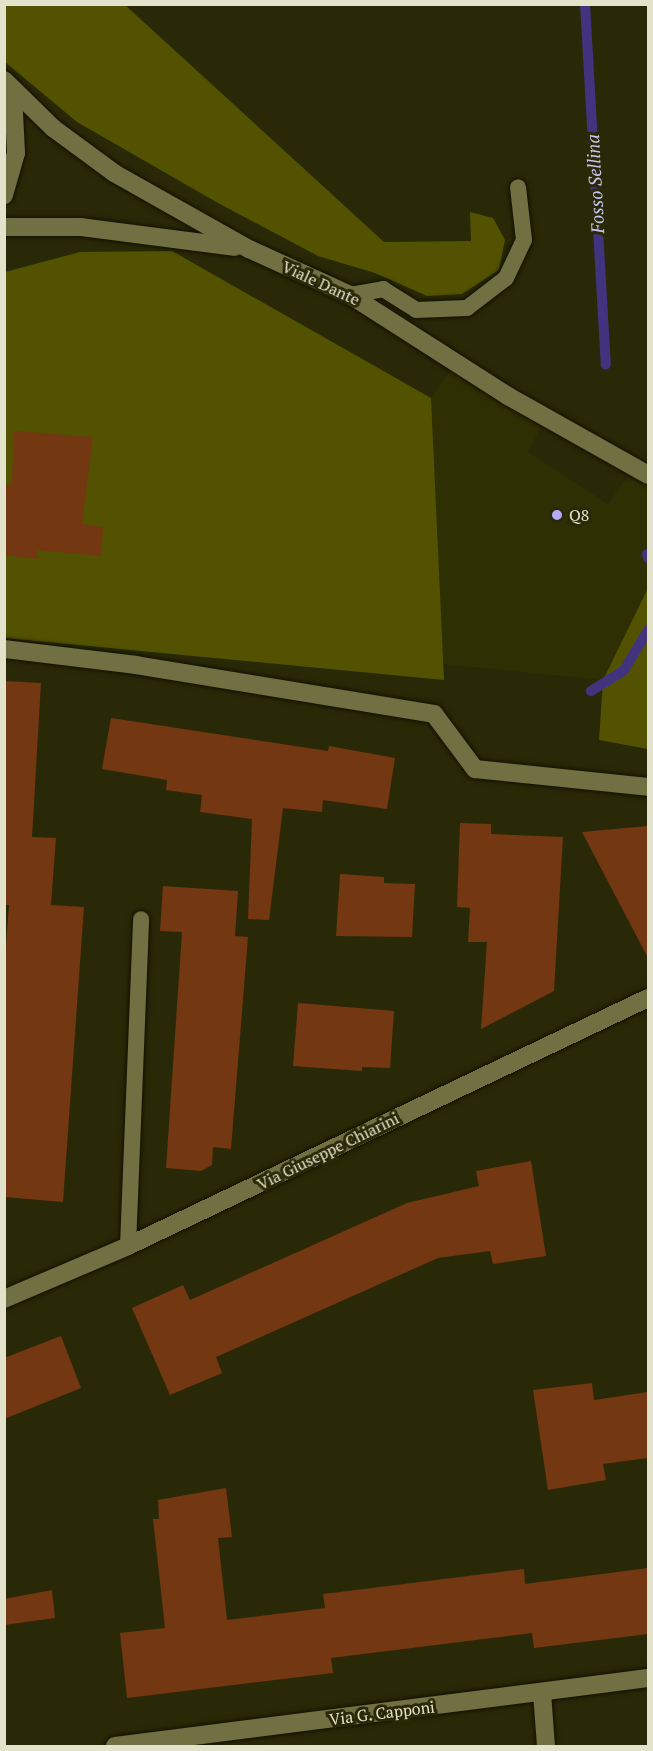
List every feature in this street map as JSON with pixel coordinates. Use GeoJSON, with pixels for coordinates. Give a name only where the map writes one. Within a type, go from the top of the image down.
{"type":"FeatureCollection","features":[{"type":"Feature","properties":{"kind":"street","name":"Viale Dante"},"geometry":{"type":"LineString","coordinates":[[4,80],[53,128],[114,173],[249,249],[350,295],[508,396],[647,471]]}},
{"type":"Feature","properties":{"kind":"street"},"geometry":{"type":"LineString","coordinates":[[4,88],[14,112],[16,153],[4,195]]}},
{"type":"Feature","properties":{"kind":"street"},"geometry":{"type":"LineString","coordinates":[[4,227],[126,230],[249,249]]}},
{"type":"Feature","properties":{"kind":"street"},"geometry":{"type":"LineString","coordinates":[[4,649],[136,664],[434,714],[475,769],[648,787]]}},
{"type":"Feature","properties":{"kind":"street","name":"Via Giuseppe Chiarini"},"geometry":{"type":"LineString","coordinates":[[4,1299],[128,1246],[648,998]]}},
{"type":"Feature","properties":{"kind":"street","name":"Via G. Capponi"},"geometry":{"type":"LineString","coordinates":[[116,1746],[648,1678]]}},
{"type":"Feature","properties":{"kind":"street"},"geometry":{"type":"LineString","coordinates":[[542,1693],[546,1746]]}},
{"type":"Feature","properties":{"kind":"lane"},"geometry":{"type":"LineString","coordinates":[[350,295],[382,289],[416,310],[467,308],[506,278],[524,240],[518,187]]}},
{"type":"Feature","properties":{"kind":"lane"},"geometry":{"type":"LineString","coordinates":[[128,1246],[141,919]]}},
{"type":"Feature","properties":{"kind":"shaded area"},"geometry":{"type":"Polygon","coordinates":[[[4,5],[125,5],[384,242],[471,241],[470,212],[493,218],[505,240],[499,270],[462,294],[427,296],[375,273],[318,256],[218,203],[77,122],[5,62],[4,5]]]}},
{"type":"Feature","properties":{"kind":"shaded area"},"geometry":{"type":"Polygon","coordinates":[[[172,251],[431,398],[444,680],[5,638],[5,272],[80,252],[172,251]]]}},
{"type":"Feature","properties":{"kind":"shaded area"},"geometry":{"type":"Polygon","coordinates":[[[458,361],[546,418],[528,452],[608,504],[633,469],[648,475],[648,588],[603,680],[443,664],[431,398],[458,361]]]}},
{"type":"Feature","properties":{"kind":"shaded area"},"geometry":{"type":"Polygon","coordinates":[[[648,588],[648,749],[599,740],[603,680],[648,588]]]}},
{"type":"Feature","properties":{"kind":"building"},"geometry":{"type":"Polygon","coordinates":[[[14,431],[93,437],[82,524],[103,527],[101,556],[37,550],[38,559],[4,555],[4,486],[12,484],[14,431]]]}},
{"type":"Feature","properties":{"kind":"building"},"geometry":{"type":"Polygon","coordinates":[[[4,681],[41,683],[32,837],[56,838],[51,905],[84,907],[63,1202],[4,1197],[4,972],[9,905],[4,905],[4,681]]]}},
{"type":"Feature","properties":{"kind":"building"},"geometry":{"type":"Polygon","coordinates":[[[111,718],[328,751],[329,746],[395,758],[387,809],[323,800],[322,812],[283,808],[269,920],[248,919],[252,819],[200,812],[202,795],[166,790],[167,780],[102,769],[111,718]]]}},
{"type":"Feature","properties":{"kind":"building"},"geometry":{"type":"Polygon","coordinates":[[[460,823],[491,824],[491,834],[563,837],[554,991],[481,1029],[487,942],[468,942],[470,908],[457,907],[460,823]]]}},
{"type":"Feature","properties":{"kind":"building"},"geometry":{"type":"Polygon","coordinates":[[[648,826],[648,958],[582,832],[648,826]]]}},
{"type":"Feature","properties":{"kind":"building"},"geometry":{"type":"Polygon","coordinates":[[[340,874],[384,877],[384,883],[415,884],[412,937],[336,936],[340,874]]]}},
{"type":"Feature","properties":{"kind":"building"},"geometry":{"type":"Polygon","coordinates":[[[163,886],[238,891],[235,936],[248,937],[231,1149],[213,1147],[212,1165],[201,1171],[166,1168],[182,932],[160,931],[163,886]]]}},
{"type":"Feature","properties":{"kind":"building"},"geometry":{"type":"Polygon","coordinates":[[[298,1003],[394,1011],[390,1068],[362,1067],[362,1071],[293,1066],[298,1003]]]}},
{"type":"Feature","properties":{"kind":"building"},"geometry":{"type":"Polygon","coordinates":[[[531,1161],[546,1256],[493,1264],[490,1251],[438,1258],[216,1357],[222,1373],[170,1395],[132,1308],[183,1285],[190,1300],[407,1203],[479,1186],[476,1171],[531,1161]]]}},
{"type":"Feature","properties":{"kind":"building"},"geometry":{"type":"Polygon","coordinates":[[[61,1336],[81,1388],[4,1419],[4,1358],[61,1336]]]}},
{"type":"Feature","properties":{"kind":"building"},"geometry":{"type":"Polygon","coordinates":[[[592,1383],[594,1400],[648,1392],[648,1458],[603,1464],[606,1480],[548,1490],[533,1390],[592,1383]]]}},
{"type":"Feature","properties":{"kind":"building"},"geometry":{"type":"Polygon","coordinates":[[[226,1488],[232,1537],[218,1538],[227,1620],[325,1608],[323,1594],[524,1569],[525,1584],[648,1568],[648,1634],[534,1648],[532,1633],[331,1658],[333,1673],[127,1698],[120,1633],[165,1628],[153,1519],[159,1519],[158,1500],[226,1488]]]}},
{"type":"Feature","properties":{"kind":"building"},"geometry":{"type":"Polygon","coordinates":[[[52,1590],[55,1618],[4,1625],[4,1599],[52,1590]]]}},
{"type":"Feature","properties":{"kind":"waterway","name":"Fosso Sellina"},"geometry":{"type":"LineString","coordinates":[[585,4],[606,364]]}},
{"type":"Feature","properties":{"kind":"waterway","name":"Fosso Sellina"},"geometry":{"type":"LineString","coordinates":[[647,554],[648,558]]}},
{"type":"Feature","properties":{"kind":"waterway","name":"Fosso Sellina"},"geometry":{"type":"LineString","coordinates":[[591,691],[624,670],[648,630]]}},
{"type":"Feature","properties":{"kind":"place","name":"Q8"},"geometry":{"type":"Point","coordinates":[557,515]}}]}
